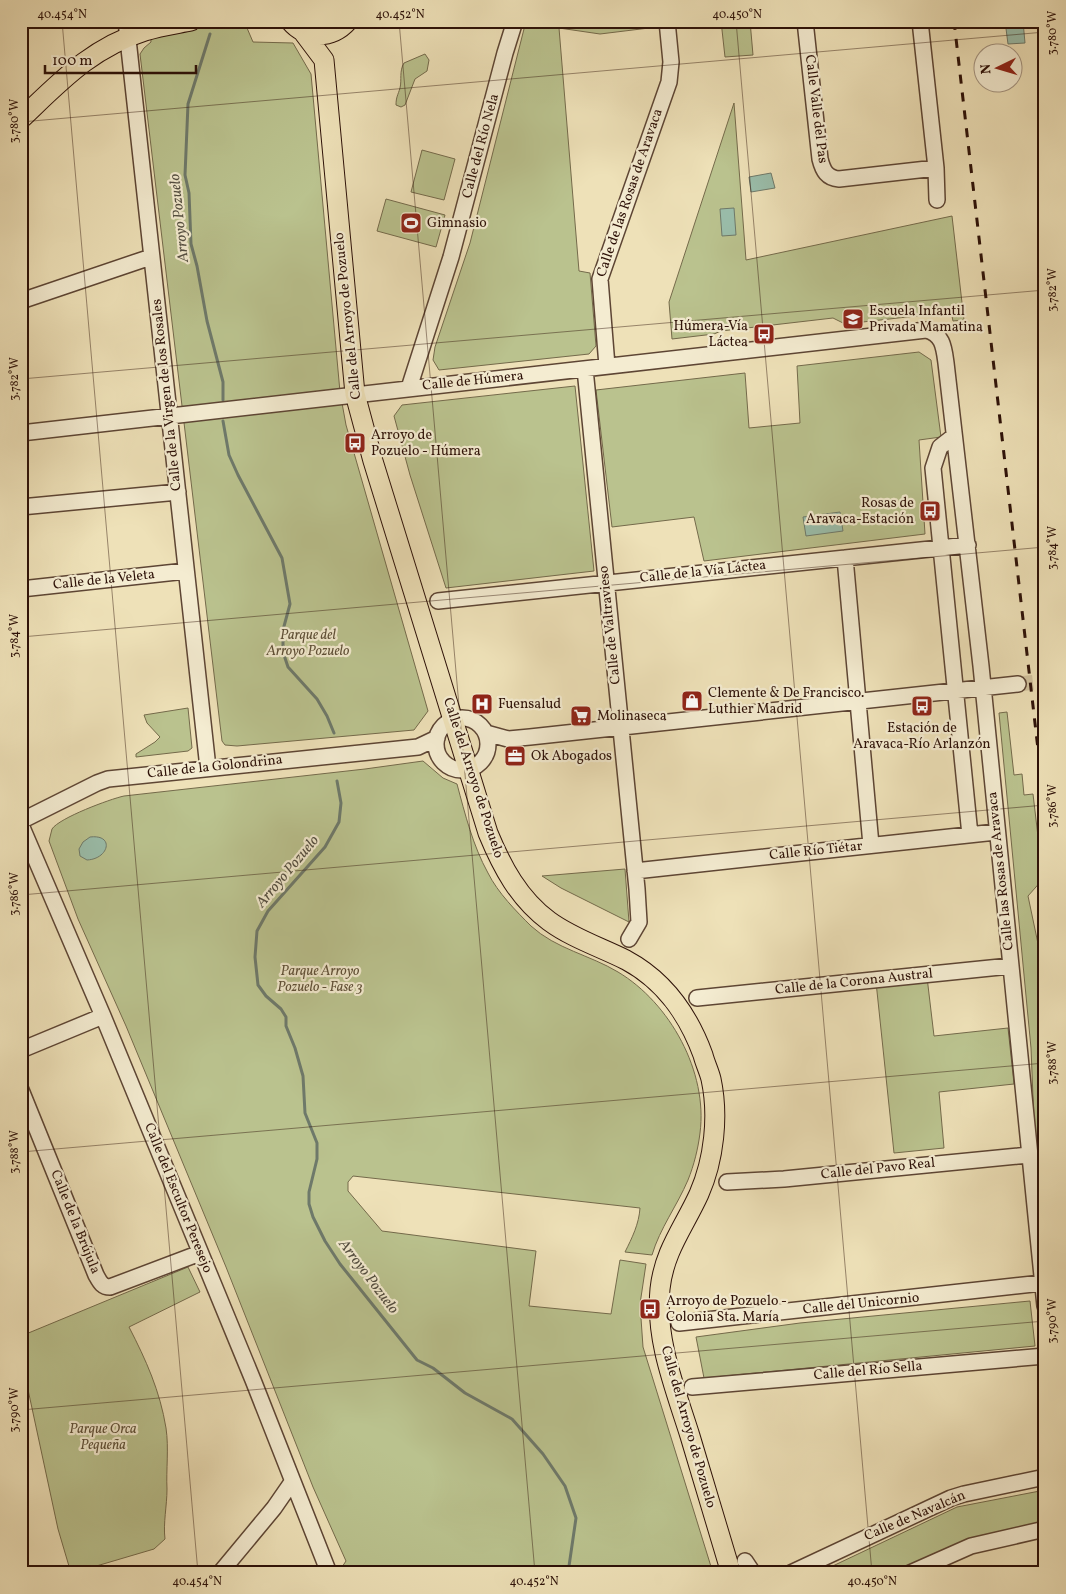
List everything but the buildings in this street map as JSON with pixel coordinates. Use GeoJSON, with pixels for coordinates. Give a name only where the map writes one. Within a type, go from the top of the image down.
{"type":"FeatureCollection","features":[{"type":"Feature","properties":{"kind":"main road"},"geometry":{"type":"LineString","coordinates":[[21,120],[73,70],[126,30],[154,28],[191,21]]}},
{"type":"Feature","properties":{"kind":"main road"},"geometry":{"type":"LineString","coordinates":[[297,26],[321,35],[343,26]]}},
{"type":"Feature","properties":{"kind":"main road"},"geometry":{"type":"LineString","coordinates":[[297,26],[324,60],[343,26]]}},
{"type":"Feature","properties":{"kind":"main road","name":"Calle del Arroyo de Pozuelo"},"geometry":{"type":"LineString","coordinates":[[324,60],[355,394],[378,477],[486,828],[510,880],[547,920],[646,973],[670,996],[691,1025],[711,1079],[715,1120],[710,1160],[698,1196],[670,1250],[660,1287],[658,1314],[665,1355],[731,1573]]}},
{"type":"Feature","properties":{"kind":"street","name":"Calle del Río Nela"},"geometry":{"type":"LineString","coordinates":[[503,21],[507,46]]}},
{"type":"Feature","properties":{"kind":"street","name":"Calle del Río Nela"},"geometry":{"type":"LineString","coordinates":[[408,388],[452,257],[515,21]]}},
{"type":"Feature","properties":{"kind":"street","name":"Calle de las Rosas de Aravaca"},"geometry":{"type":"LineString","coordinates":[[607,366],[600,279],[669,82],[671,62],[667,21]]}},
{"type":"Feature","properties":{"kind":"street","name":"Calle Valle del Pas"},"geometry":{"type":"LineString","coordinates":[[805,21],[820,159],[822,169],[828,176],[840,179],[936,168]]}},
{"type":"Feature","properties":{"kind":"street"},"geometry":{"type":"LineString","coordinates":[[920,21],[938,200]]}},
{"type":"Feature","properties":{"kind":"street","name":"Calle de la Virgen de los Rosales"},"geometry":{"type":"LineString","coordinates":[[126,30],[208,768]]}},
{"type":"Feature","properties":{"kind":"street"},"geometry":{"type":"LineString","coordinates":[[21,301],[152,259]]}},
{"type":"Feature","properties":{"kind":"street","name":"Calle de Húmera"},"geometry":{"type":"LineString","coordinates":[[21,433],[926,330]]}},
{"type":"Feature","properties":{"kind":"street","name":"Calle las Rosas de Aravaca"},"geometry":{"type":"LineString","coordinates":[[926,330],[937,334],[943,343],[968,545],[1045,1306]]}},
{"type":"Feature","properties":{"kind":"street","name":"Calle de Valtravieso"},"geometry":{"type":"LineString","coordinates":[[585,369],[639,922],[629,939]]}},
{"type":"Feature","properties":{"kind":"street","name":"Calle las Rosas de Aravaca"},"geometry":{"type":"LineString","coordinates":[[954,436],[940,447],[933,468],[957,691],[970,835]]}},
{"type":"Feature","properties":{"kind":"street"},"geometry":{"type":"LineString","coordinates":[[21,507],[178,492]]}},
{"type":"Feature","properties":{"kind":"street","name":"Calle de la Vía Láctea"},"geometry":{"type":"LineString","coordinates":[[438,601],[968,545]]}},
{"type":"Feature","properties":{"kind":"street"},"geometry":{"type":"LineString","coordinates":[[845,558],[871,845]]}},
{"type":"Feature","properties":{"kind":"street","name":"Calle de la Veleta"},"geometry":{"type":"LineString","coordinates":[[21,589],[186,571]]}},
{"type":"Feature","properties":{"kind":"street"},"geometry":{"type":"LineString","coordinates":[[488,749],[508,739],[1018,684]]}},
{"type":"Feature","properties":{"kind":"street"},"geometry":{"type":"LineString","coordinates":[[438,755],[436,747],[437,738],[443,726],[453,720],[463,718],[474,720],[486,733],[488,749],[481,763],[468,770]]}},
{"type":"Feature","properties":{"kind":"street"},"geometry":{"type":"LineString","coordinates":[[486,733],[508,739]]}},
{"type":"Feature","properties":{"kind":"street","name":"Calle de la Golondrina"},"geometry":{"type":"LineString","coordinates":[[21,823],[97,782],[108,779],[418,747],[437,738]]}},
{"type":"Feature","properties":{"kind":"street","name":"Calle de la Golondrina"},"geometry":{"type":"LineString","coordinates":[[418,747],[438,755],[450,768],[462,771],[468,770]]}},
{"type":"Feature","properties":{"kind":"street","name":"Calle del Escultor Peresejo"},"geometry":{"type":"LineString","coordinates":[[21,823],[104,1016],[253,1380],[329,1573]]}},
{"type":"Feature","properties":{"kind":"street","name":"Calle Río Tiétar"},"geometry":{"type":"LineString","coordinates":[[635,871],[996,832]]}},
{"type":"Feature","properties":{"kind":"street","name":"Calle de la Corona Austral"},"geometry":{"type":"LineString","coordinates":[[697,998],[1010,966]]}},
{"type":"Feature","properties":{"kind":"street"},"geometry":{"type":"LineString","coordinates":[[21,1050],[104,1016]]}},
{"type":"Feature","properties":{"kind":"street","name":"Calle de la Brújula"},"geometry":{"type":"LineString","coordinates":[[21,1090],[96,1276],[105,1287],[110,1287],[200,1253]]}},
{"type":"Feature","properties":{"kind":"street","name":"Calle del Pavo Real"},"geometry":{"type":"LineString","coordinates":[[727,1182],[784,1179],[1029,1155]]}},
{"type":"Feature","properties":{"kind":"street","name":"Calle del Unicornio"},"geometry":{"type":"LineString","coordinates":[[678,1323],[1042,1283]]}},
{"type":"Feature","properties":{"kind":"street","name":"Calle del Río Sella"},"geometry":{"type":"LineString","coordinates":[[692,1387],[1045,1356]]}},
{"type":"Feature","properties":{"kind":"street","name":"Calle de Navalcán"},"geometry":{"type":"LineString","coordinates":[[791,1573],[951,1498],[1045,1477]]}},
{"type":"Feature","properties":{"kind":"street"},"geometry":{"type":"LineString","coordinates":[[220,1573],[274,1508],[292,1482]]}},
{"type":"Feature","properties":{"kind":"street"},"geometry":{"type":"LineString","coordinates":[[274,1508],[302,1506]]}},
{"type":"Feature","properties":{"kind":"street"},"geometry":{"type":"LineString","coordinates":[[910,1573],[971,1546],[1045,1529]]}},
{"type":"Feature","properties":{"kind":"green space","name":"Parque del Arroyo Pozuelo"},"geometry":{"type":"Polygon","coordinates":[[[150,21],[244,21],[253,42],[293,43],[311,74],[340,392],[346,425],[428,711],[414,730],[237,746],[225,745],[222,741],[140,54],[151,42],[150,21]]]}},
{"type":"Feature","properties":{"kind":"green space"},"geometry":{"type":"Polygon","coordinates":[[[526,21],[651,21],[649,28],[600,34],[559,28],[579,271],[590,273],[596,346],[589,354],[439,370],[433,360],[435,347],[470,243],[526,21]]]}},
{"type":"Feature","properties":{"kind":"green space"},"geometry":{"type":"Polygon","coordinates":[[[721,21],[750,21],[753,55],[725,57],[721,21]]]}},
{"type":"Feature","properties":{"kind":"green space"},"geometry":{"type":"Polygon","coordinates":[[[425,54],[429,60],[427,71],[415,79],[405,105],[401,107],[396,105],[404,63],[425,54]]]}},
{"type":"Feature","properties":{"kind":"green space"},"geometry":{"type":"Polygon","coordinates":[[[734,103],[746,260],[952,216],[964,320],[953,321],[951,312],[845,324],[833,318],[721,331],[714,334],[672,339],[669,302],[734,103]]]}},
{"type":"Feature","properties":{"kind":"green space"},"geometry":{"type":"Polygon","coordinates":[[[422,150],[455,159],[444,200],[411,192],[422,150]]]}},
{"type":"Feature","properties":{"kind":"green space","name":"Gimnasio"},"geometry":{"type":"Polygon","coordinates":[[[386,199],[445,215],[436,247],[377,231],[386,199]]]}},
{"type":"Feature","properties":{"kind":"green space"},"geometry":{"type":"Polygon","coordinates":[[[919,352],[931,360],[941,437],[919,440],[925,534],[704,561],[694,517],[612,527],[596,390],[745,373],[749,428],[800,423],[797,366],[919,352]]]}},
{"type":"Feature","properties":{"kind":"green space"},"geometry":{"type":"Polygon","coordinates":[[[575,386],[594,571],[446,588],[410,475],[394,416],[402,405],[575,386]]]}},
{"type":"Feature","properties":{"kind":"green space"},"geometry":{"type":"Polygon","coordinates":[[[188,708],[192,748],[188,751],[136,757],[136,754],[160,737],[147,723],[144,715],[188,708]]]}},
{"type":"Feature","properties":{"kind":"green space"},"geometry":{"type":"Polygon","coordinates":[[[1007,712],[1014,775],[1022,774],[1024,795],[1033,794],[1043,879],[1028,896],[1045,977],[1045,1189],[1042,1164],[1035,1147],[1031,1048],[999,713],[1007,712]]]}},
{"type":"Feature","properties":{"kind":"green space","name":"Parque Arroyo Pozuelo - Fase 3"},"geometry":{"type":"Polygon","coordinates":[[[423,761],[443,778],[457,784],[470,830],[483,863],[497,888],[519,914],[541,934],[562,946],[607,966],[637,985],[669,1020],[682,1041],[698,1086],[701,1110],[698,1145],[688,1180],[659,1236],[652,1255],[625,1252],[637,1225],[640,1208],[353,1176],[348,1182],[348,1191],[382,1231],[536,1251],[529,1306],[611,1314],[620,1260],[646,1264],[640,1304],[643,1347],[713,1573],[344,1573],[342,1567],[346,1561],[313,1487],[226,1267],[126,1026],[78,919],[49,841],[52,829],[64,820],[97,805],[124,796],[423,761]]]}},
{"type":"Feature","properties":{"kind":"green space"},"geometry":{"type":"Polygon","coordinates":[[[625,869],[629,922],[561,888],[542,876],[625,869]]]}},
{"type":"Feature","properties":{"kind":"green space"},"geometry":{"type":"Polygon","coordinates":[[[927,977],[934,1036],[1008,1028],[1014,1084],[939,1092],[944,1148],[894,1153],[876,982],[927,977]]]}},
{"type":"Feature","properties":{"kind":"green space","name":"Parque Orca Pequeña"},"geometry":{"type":"Polygon","coordinates":[[[188,1267],[200,1292],[129,1327],[152,1376],[166,1428],[167,1495],[164,1527],[165,1539],[154,1549],[93,1567],[81,1573],[71,1573],[58,1529],[24,1371],[26,1334],[188,1267]]]}},
{"type":"Feature","properties":{"kind":"green space"},"geometry":{"type":"Polygon","coordinates":[[[1030,1301],[1035,1346],[704,1378],[696,1337],[800,1323],[1030,1301]]]}},
{"type":"Feature","properties":{"kind":"green space"},"geometry":{"type":"Polygon","coordinates":[[[1045,1490],[1045,1523],[969,1539],[899,1573],[818,1573],[957,1507],[1045,1490]]]}},
{"type":"Feature","properties":{"kind":"shaded area"},"geometry":{"type":"Polygon","coordinates":[[[1005,21],[1023,21],[1025,43],[1008,42],[1005,21]]]}},
{"type":"Feature","properties":{"kind":"shaded area"},"geometry":{"type":"Polygon","coordinates":[[[771,173],[775,188],[751,192],[749,177],[771,173]]]}},
{"type":"Feature","properties":{"kind":"shaded area"},"geometry":{"type":"Polygon","coordinates":[[[734,208],[736,235],[722,236],[720,209],[734,208]]]}},
{"type":"Feature","properties":{"kind":"shaded area"},"geometry":{"type":"Polygon","coordinates":[[[840,512],[843,531],[806,536],[803,517],[840,512]]]}},
{"type":"Feature","properties":{"kind":"shaded area"},"geometry":{"type":"Polygon","coordinates":[[[90,837],[103,839],[106,847],[100,856],[87,860],[80,856],[79,849],[83,842],[90,837]]]}},
{"type":"Feature","properties":{"kind":"waterway","name":"Arroyo Pozuelo"},"geometry":{"type":"LineString","coordinates":[[210,34],[188,104],[185,175],[189,193],[191,244],[207,321],[223,382],[223,400]]}},
{"type":"Feature","properties":{"kind":"waterway","name":"Arroyo Pozuelo"},"geometry":{"type":"LineString","coordinates":[[223,421],[229,455],[282,558],[290,604],[283,630],[283,652],[288,667],[317,699],[334,733]]}},
{"type":"Feature","properties":{"kind":"waterway","name":"Arroyo Pozuelo"},"geometry":{"type":"LineString","coordinates":[[337,781],[341,803],[339,822],[325,847],[268,911],[257,931],[255,957],[258,985],[266,996],[281,1009],[286,1017],[286,1026],[303,1076],[305,1113],[317,1143],[317,1159],[309,1192],[309,1204],[325,1241],[340,1264],[417,1360],[433,1368],[465,1393],[512,1419],[543,1454],[565,1486],[576,1518],[568,1573]]}},
{"type":"Feature","properties":{"kind":"tunnel"},"geometry":{"type":"LineString","coordinates":[[1018,684],[1045,681]]}},
{"type":"Feature","properties":{"kind":"railway"},"geometry":{"type":"LineString","coordinates":[[954,21],[1045,810]]}},
{"type":"Feature","properties":{"kind":"place","name":"Gimnasio"},"geometry":{"type":"Point","coordinates":[411,223]}},
{"type":"Feature","properties":{"kind":"place","name":"Escuela Infantil Privada Mamatina"},"geometry":{"type":"Point","coordinates":[853,319]}},
{"type":"Feature","properties":{"kind":"place","name":"Húmera-Vía Láctea"},"geometry":{"type":"Point","coordinates":[764,334]}},
{"type":"Feature","properties":{"kind":"place","name":"Arroyo de Pozuelo - Húmera"},"geometry":{"type":"Point","coordinates":[355,443]}},
{"type":"Feature","properties":{"kind":"place","name":"Rosas de Aravaca-Estación"},"geometry":{"type":"Point","coordinates":[930,511]}},
{"type":"Feature","properties":{"kind":"place","name":"Clemente & De Francisco. Luthier Madrid"},"geometry":{"type":"Point","coordinates":[692,701]}},
{"type":"Feature","properties":{"kind":"place","name":"Fuensalud"},"geometry":{"type":"Point","coordinates":[482,704]}},
{"type":"Feature","properties":{"kind":"place","name":"Estación de Aravaca-Río Arlanzón"},"geometry":{"type":"Point","coordinates":[922,706]}},
{"type":"Feature","properties":{"kind":"place","name":"Molinaseca"},"geometry":{"type":"Point","coordinates":[581,716]}},
{"type":"Feature","properties":{"kind":"place","name":"Ok Abogados"},"geometry":{"type":"Point","coordinates":[515,756]}},
{"type":"Feature","properties":{"kind":"place","name":"Arroyo de Pozuelo - Colonia Sta. María"},"geometry":{"type":"Point","coordinates":[650,1309]}}]}
